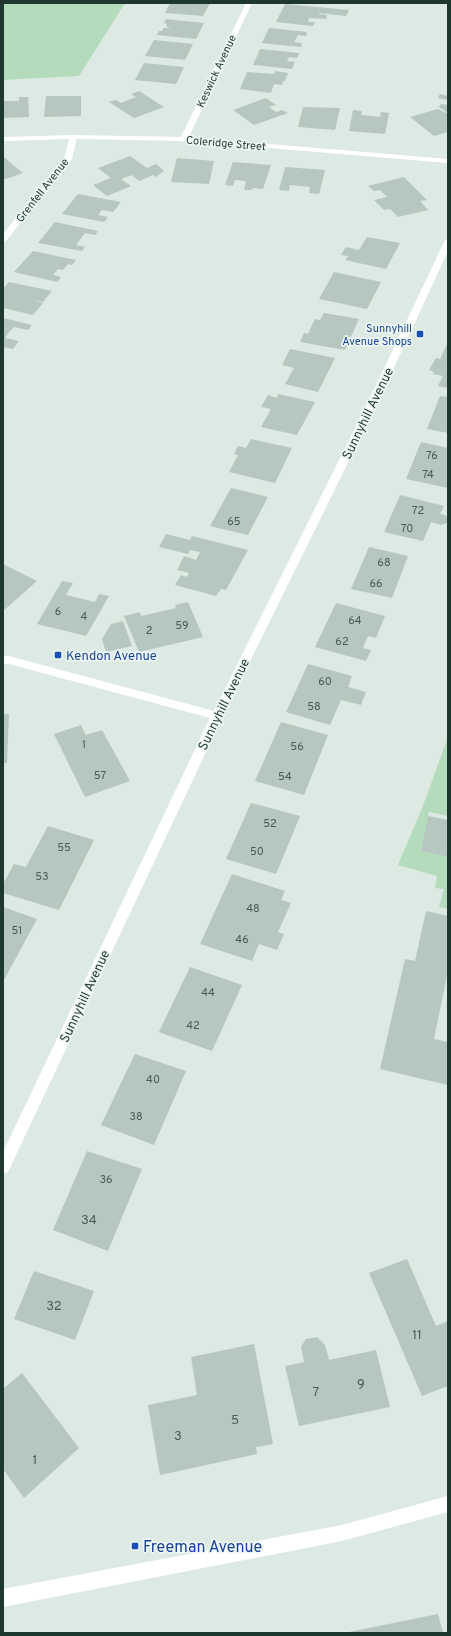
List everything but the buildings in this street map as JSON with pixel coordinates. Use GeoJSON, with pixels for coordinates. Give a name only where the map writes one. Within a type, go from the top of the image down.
{"type":"FeatureCollection","features":[{"type":"Feature","properties":{"kind":"street","name":"Keswick Avenue"},"geometry":{"type":"LineString","coordinates":[[184,139],[249,3]]}},
{"type":"Feature","properties":{"kind":"street","name":"Coleridge Street"},"geometry":{"type":"LineString","coordinates":[[3,139],[73,137],[184,139],[448,161]]}},
{"type":"Feature","properties":{"kind":"street","name":"Grenfell Avenue"},"geometry":{"type":"LineString","coordinates":[[3,239],[68,159],[73,137]]}},
{"type":"Feature","properties":{"kind":"street","name":"Sunnyhill Avenue"},"geometry":{"type":"LineString","coordinates":[[3,1168],[217,716],[373,402],[448,242]]}},
{"type":"Feature","properties":{"kind":"street"},"geometry":{"type":"LineString","coordinates":[[3,660],[9,660],[217,716]]}},
{"type":"Feature","properties":{"kind":"street"},"geometry":{"type":"LineString","coordinates":[[3,1598],[342,1532],[448,1504]]}},
{"type":"Feature","properties":{"kind":"green space"},"geometry":{"type":"Polygon","coordinates":[[[3,3],[125,3],[79,76],[3,80],[3,3]]]}},
{"type":"Feature","properties":{"kind":"green space"},"geometry":{"type":"Polygon","coordinates":[[[448,737],[448,816],[429,812],[421,851],[448,857],[448,909],[439,907],[444,889],[435,888],[437,876],[398,865],[423,806],[448,737]]]}},
{"type":"Feature","properties":{"kind":"place","name":"Sunnyhill Avenue Shops"},"geometry":{"type":"Point","coordinates":[420,334]}},
{"type":"Feature","properties":{"kind":"place","name":"Kendon Avenue"},"geometry":{"type":"Point","coordinates":[58,655]}},
{"type":"Feature","properties":{"kind":"place","name":"Freeman Avenue"},"geometry":{"type":"Point","coordinates":[135,1546]}}]}
